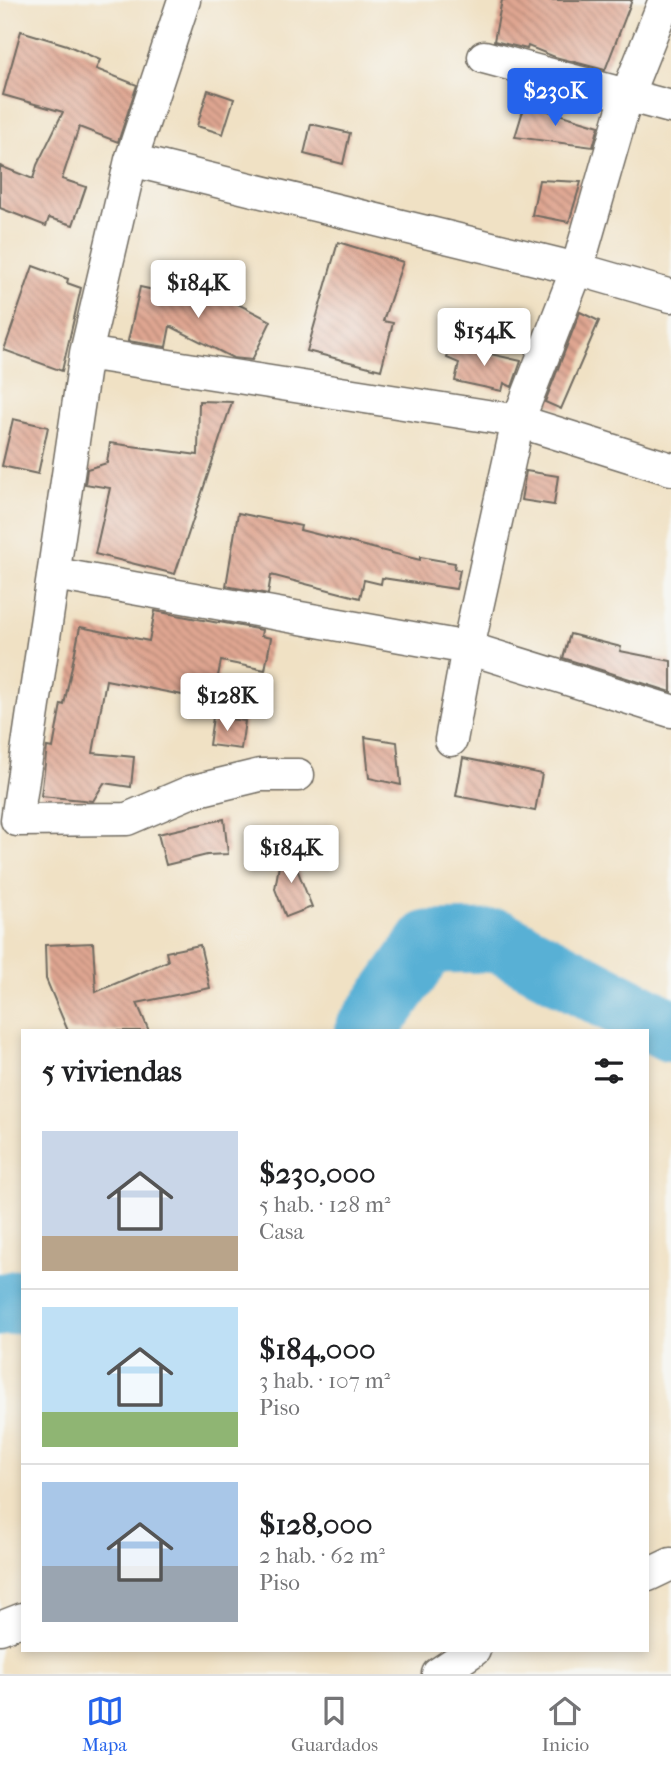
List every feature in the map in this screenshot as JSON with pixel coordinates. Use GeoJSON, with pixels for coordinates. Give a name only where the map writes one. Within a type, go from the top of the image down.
{"type":"FeatureCollection","features":[{"type":"Feature","properties":{"kind":"street"},"geometry":{"type":"LineString","coordinates":[[184,0],[131,160],[86,353],[17,820],[127,819],[190,792],[260,775],[298,775]]}},
{"type":"Feature","properties":{"kind":"street"},"geometry":{"type":"LineString","coordinates":[[451,740],[468,648],[518,421],[577,269],[627,95],[665,0]]}},
{"type":"Feature","properties":{"kind":"street"},"geometry":{"type":"LineString","coordinates":[[484,57],[671,107]]}},
{"type":"Feature","properties":{"kind":"street"},"geometry":{"type":"LineString","coordinates":[[131,160],[577,269],[671,296]]}},
{"type":"Feature","properties":{"kind":"street"},"geometry":{"type":"LineString","coordinates":[[86,353],[518,421],[671,469]]}},
{"type":"Feature","properties":{"kind":"street"},"geometry":{"type":"LineString","coordinates":[[55,574],[468,648],[671,711]]}},
{"type":"Feature","properties":{"kind":"street"},"geometry":{"type":"LineString","coordinates":[[649,1575],[671,1564]]}},
{"type":"Feature","properties":{"kind":"street"},"geometry":{"type":"LineString","coordinates":[[0,1628],[21,1620]]}},
{"type":"Feature","properties":{"kind":"street"},"geometry":{"type":"LineString","coordinates":[[438,1674],[471,1652]]}},
{"type":"Feature","properties":{"kind":"building"},"geometry":{"type":"Polygon","coordinates":[[[502,0],[632,0],[605,70],[555,57],[528,46],[527,49],[494,41],[502,0]]]}},
{"type":"Feature","properties":{"kind":"building"},"geometry":{"type":"Polygon","coordinates":[[[21,31],[67,45],[100,60],[96,69],[137,85],[118,142],[79,127],[62,179],[86,187],[73,225],[49,218],[46,226],[0,208],[0,166],[33,179],[63,112],[3,95],[21,31]]]}},
{"type":"Feature","properties":{"kind":"building"},"geometry":{"type":"Polygon","coordinates":[[[208,90],[234,99],[223,134],[197,126],[208,90]]]}},
{"type":"Feature","properties":{"kind":"building"},"geometry":{"type":"Polygon","coordinates":[[[525,104],[599,126],[593,147],[515,137],[525,104]]]}},
{"type":"Feature","properties":{"kind":"building"},"geometry":{"type":"Polygon","coordinates":[[[311,124],[350,133],[343,164],[304,154],[311,124]]]}},
{"type":"Feature","properties":{"kind":"building"},"geometry":{"type":"Polygon","coordinates":[[[539,180],[581,182],[569,222],[532,215],[539,180]]]}},
{"type":"Feature","properties":{"kind":"building"},"geometry":{"type":"Polygon","coordinates":[[[338,242],[403,262],[383,321],[393,323],[381,370],[307,351],[338,242]]]}},
{"type":"Feature","properties":{"kind":"building"},"geometry":{"type":"Polygon","coordinates":[[[33,266],[68,279],[67,283],[81,288],[62,371],[4,350],[33,266]]]}},
{"type":"Feature","properties":{"kind":"building"},"geometry":{"type":"Polygon","coordinates":[[[181,275],[271,321],[252,360],[233,358],[170,326],[166,347],[128,341],[140,287],[172,294],[181,275]]]}},
{"type":"Feature","properties":{"kind":"building"},"geometry":{"type":"Polygon","coordinates":[[[580,312],[599,321],[561,409],[545,402],[580,312]]]}},
{"type":"Feature","properties":{"kind":"building"},"geometry":{"type":"Polygon","coordinates":[[[451,345],[521,361],[512,387],[504,383],[502,391],[455,381],[459,363],[447,358],[451,345]]]}},
{"type":"Feature","properties":{"kind":"building"},"geometry":{"type":"Polygon","coordinates":[[[199,401],[232,402],[175,574],[95,554],[110,488],[85,484],[87,469],[107,463],[110,443],[198,455],[199,401]]]}},
{"type":"Feature","properties":{"kind":"building"},"geometry":{"type":"Polygon","coordinates":[[[13,419],[48,427],[38,474],[2,466],[13,419]]]}},
{"type":"Feature","properties":{"kind":"building"},"geometry":{"type":"Polygon","coordinates":[[[526,471],[558,476],[554,505],[521,500],[526,471]]]}},
{"type":"Feature","properties":{"kind":"building"},"geometry":{"type":"Polygon","coordinates":[[[238,513],[301,526],[300,530],[420,560],[420,557],[455,563],[454,569],[460,570],[456,589],[382,578],[381,584],[364,580],[360,598],[271,575],[268,594],[226,586],[238,513]]]}},
{"type":"Feature","properties":{"kind":"building"},"geometry":{"type":"Polygon","coordinates":[[[155,611],[262,630],[261,636],[271,638],[265,670],[221,661],[213,701],[106,680],[93,753],[134,757],[131,787],[104,783],[93,801],[41,796],[47,747],[53,748],[80,627],[149,641],[155,611]]]}},
{"type":"Feature","properties":{"kind":"building"},"geometry":{"type":"Polygon","coordinates":[[[570,634],[621,647],[620,651],[671,661],[671,692],[563,658],[570,634]]]}},
{"type":"Feature","properties":{"kind":"building"},"geometry":{"type":"Polygon","coordinates":[[[213,717],[245,721],[241,749],[209,745],[213,717]]]}},
{"type":"Feature","properties":{"kind":"building"},"geometry":{"type":"Polygon","coordinates":[[[365,737],[397,742],[401,785],[369,778],[365,737]]]}},
{"type":"Feature","properties":{"kind":"building"},"geometry":{"type":"Polygon","coordinates":[[[463,758],[542,774],[535,811],[456,796],[463,758]]]}},
{"type":"Feature","properties":{"kind":"building"},"geometry":{"type":"Polygon","coordinates":[[[224,819],[228,854],[207,855],[166,865],[158,834],[224,819]]]}},
{"type":"Feature","properties":{"kind":"building"},"geometry":{"type":"Polygon","coordinates":[[[284,836],[312,907],[286,917],[275,889],[284,836]]]}},
{"type":"Feature","properties":{"kind":"building"},"geometry":{"type":"Polygon","coordinates":[[[93,943],[96,992],[168,961],[166,952],[200,945],[210,988],[137,1003],[148,1029],[67,1029],[46,979],[45,945],[93,943]]]}},
{"type":"Feature","properties":{"kind":"waterway"},"geometry":{"type":"LineString","coordinates":[[367,1029],[429,942],[499,941],[671,1031]]}},
{"type":"Feature","properties":{"kind":"waterway"},"geometry":{"type":"LineString","coordinates":[[0,1305],[21,1300]]}}]}
